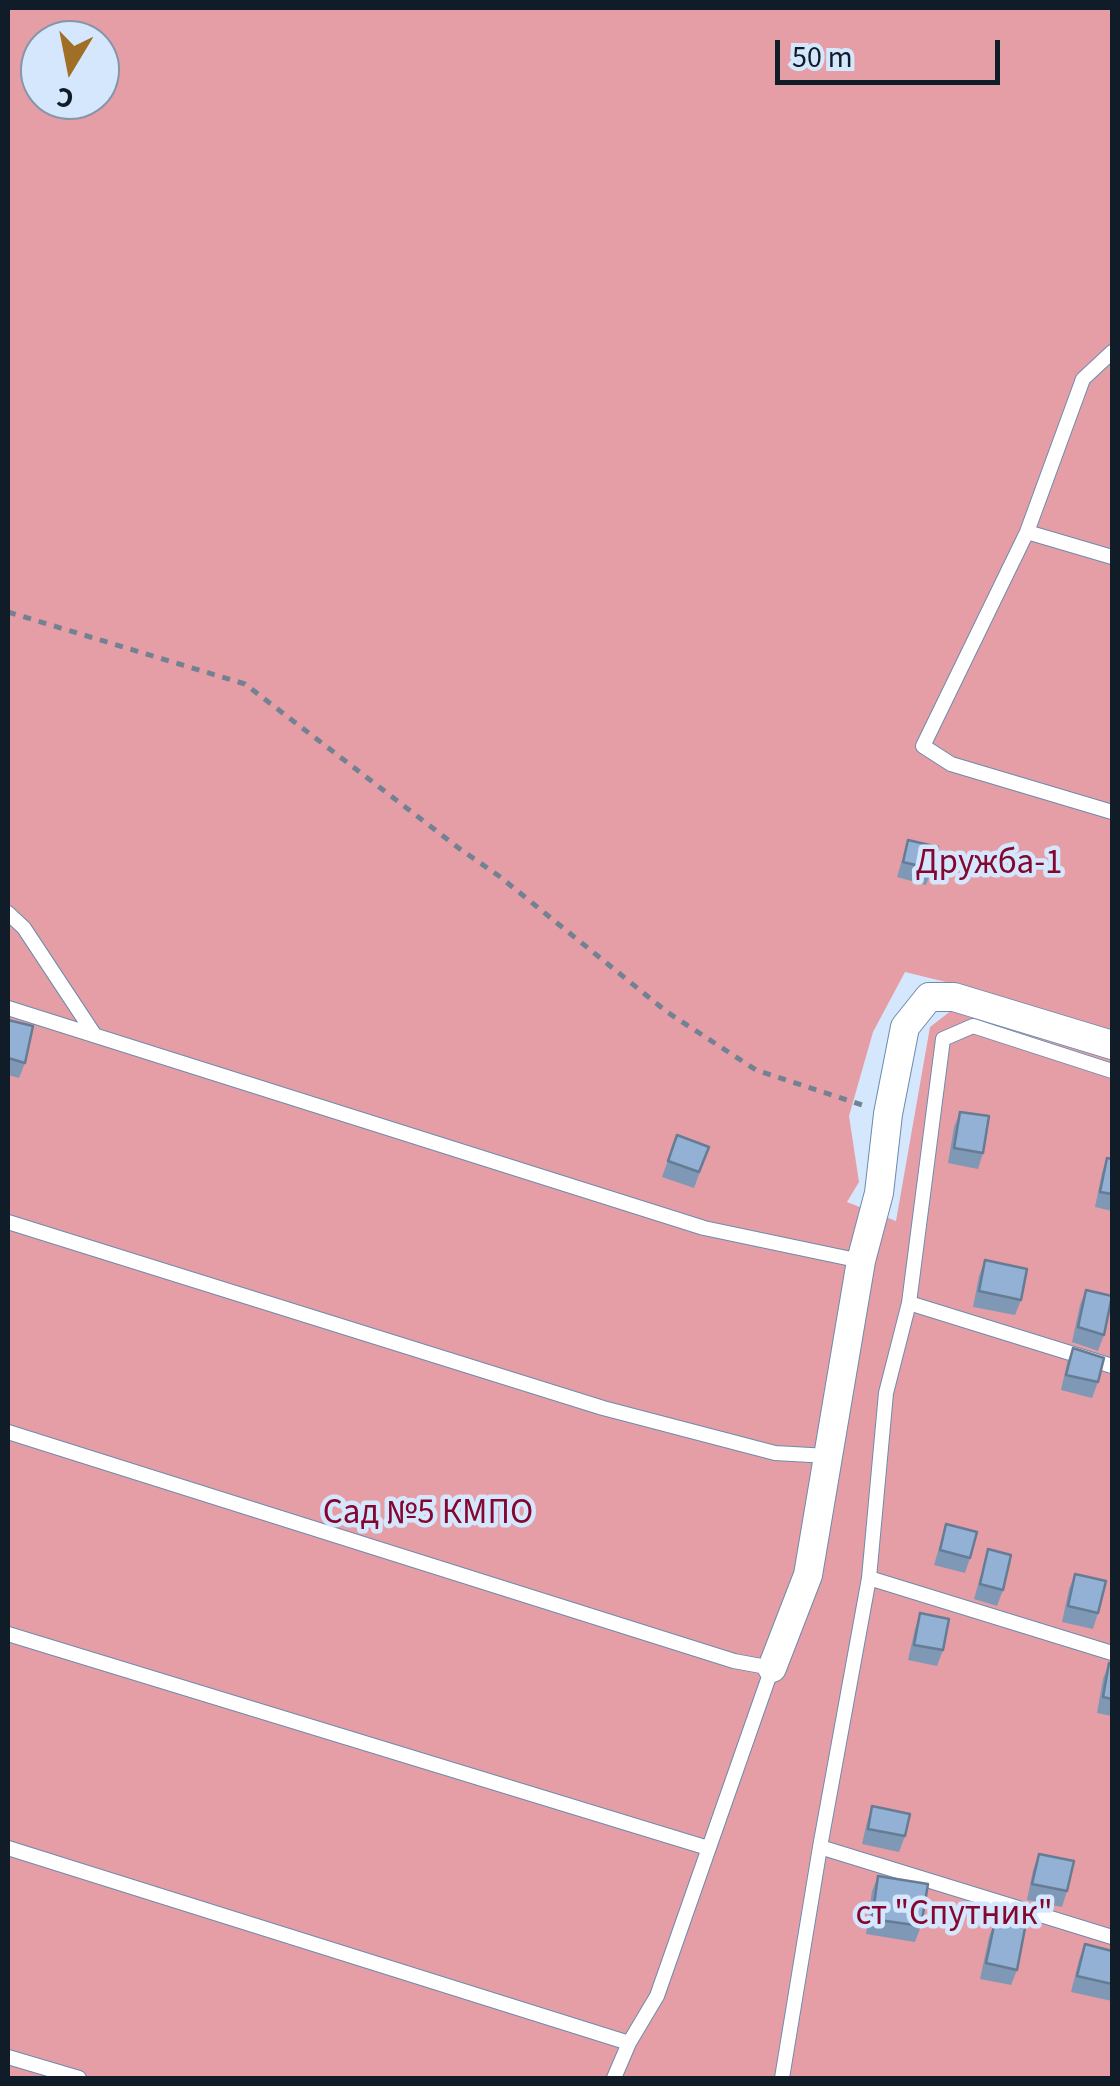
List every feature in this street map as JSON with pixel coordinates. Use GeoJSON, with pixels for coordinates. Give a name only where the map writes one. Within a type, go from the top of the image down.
{"type":"FeatureCollection","features":[{"type":"Feature","properties":{"kind":"street"},"geometry":{"type":"LineString","coordinates":[[772,1668],[808,1575],[905,1026],[929,997],[954,997],[1112,1045]]}},
{"type":"Feature","properties":{"kind":"lane"},"geometry":{"type":"LineString","coordinates":[[1112,352],[1083,379],[1028,532],[923,746],[951,764],[1112,812]]}},
{"type":"Feature","properties":{"kind":"lane"},"geometry":{"type":"LineString","coordinates":[[1028,532],[1112,557]]}},
{"type":"Feature","properties":{"kind":"lane"},"geometry":{"type":"LineString","coordinates":[[8,913],[24,928],[94,1034]]}},
{"type":"Feature","properties":{"kind":"lane"},"geometry":{"type":"LineString","coordinates":[[8,1008],[704,1228],[861,1262]]}},
{"type":"Feature","properties":{"kind":"lane"},"geometry":{"type":"LineString","coordinates":[[782,2078],[869,1578],[886,1392],[909,1302],[943,1039],[973,1026],[1112,1071]]}},
{"type":"Feature","properties":{"kind":"lane"},"geometry":{"type":"LineString","coordinates":[[8,1222],[603,1408],[775,1452],[828,1456]]}},
{"type":"Feature","properties":{"kind":"lane"},"geometry":{"type":"LineString","coordinates":[[909,1302],[1112,1366]]}},
{"type":"Feature","properties":{"kind":"lane"},"geometry":{"type":"LineString","coordinates":[[8,1432],[734,1661],[772,1668],[657,1996],[614,2078]]}},
{"type":"Feature","properties":{"kind":"lane"},"geometry":{"type":"LineString","coordinates":[[869,1578],[1112,1654]]}},
{"type":"Feature","properties":{"kind":"lane"},"geometry":{"type":"LineString","coordinates":[[8,1634],[708,1848]]}},
{"type":"Feature","properties":{"kind":"lane"},"geometry":{"type":"LineString","coordinates":[[820,1847],[1112,1937]]}},
{"type":"Feature","properties":{"kind":"lane"},"geometry":{"type":"LineString","coordinates":[[8,1848],[630,2043]]}},
{"type":"Feature","properties":{"kind":"lane"},"geometry":{"type":"LineString","coordinates":[[8,2056],[79,2078]]}},
{"type":"Feature","properties":{"kind":"path"},"geometry":{"type":"LineString","coordinates":[[8,612],[245,684],[499,876],[667,1012],[756,1070],[888,1114]]}},
{"type":"Feature","properties":{"kind":"green space"},"geometry":{"type":"Polygon","coordinates":[[[8,8],[1112,8],[1112,1032],[905,972],[873,1032],[849,1116],[859,1182],[847,1202],[896,1221],[930,1027],[952,1010],[1112,1058],[1112,2078],[8,2078],[8,8]]]}},
{"type":"Feature","properties":{"kind":"building"},"geometry":{"type":"Polygon","coordinates":[[[908,840],[938,847],[932,869],[903,862],[908,840]]]}},
{"type":"Feature","properties":{"kind":"building"},"geometry":{"type":"Polygon","coordinates":[[[8,1020],[33,1026],[25,1063],[8,1058],[8,1020]]]}},
{"type":"Feature","properties":{"kind":"building"},"geometry":{"type":"Polygon","coordinates":[[[960,1112],[989,1116],[983,1153],[954,1148],[960,1112]]]}},
{"type":"Feature","properties":{"kind":"building"},"geometry":{"type":"Polygon","coordinates":[[[677,1135],[709,1147],[699,1172],[668,1161],[677,1135]]]}},
{"type":"Feature","properties":{"kind":"building"},"geometry":{"type":"Polygon","coordinates":[[[1107,1158],[1112,1159],[1112,1194],[1100,1192],[1107,1158]]]}},
{"type":"Feature","properties":{"kind":"building"},"geometry":{"type":"Polygon","coordinates":[[[985,1260],[1027,1269],[1021,1300],[979,1291],[985,1260]]]}},
{"type":"Feature","properties":{"kind":"building"},"geometry":{"type":"Polygon","coordinates":[[[1086,1290],[1112,1296],[1104,1335],[1078,1327],[1086,1290]]]}},
{"type":"Feature","properties":{"kind":"building"},"geometry":{"type":"Polygon","coordinates":[[[1073,1348],[1104,1358],[1098,1382],[1066,1375],[1073,1348]]]}},
{"type":"Feature","properties":{"kind":"building"},"geometry":{"type":"Polygon","coordinates":[[[946,1524],[977,1532],[970,1558],[940,1550],[946,1524]]]}},
{"type":"Feature","properties":{"kind":"building"},"geometry":{"type":"Polygon","coordinates":[[[988,1549],[1011,1555],[1003,1590],[980,1584],[988,1549]]]}},
{"type":"Feature","properties":{"kind":"building"},"geometry":{"type":"Polygon","coordinates":[[[1075,1574],[1106,1581],[1098,1613],[1068,1606],[1075,1574]]]}},
{"type":"Feature","properties":{"kind":"building"},"geometry":{"type":"Polygon","coordinates":[[[920,1613],[949,1619],[943,1650],[914,1645],[920,1613]]]}},
{"type":"Feature","properties":{"kind":"building"},"geometry":{"type":"Polygon","coordinates":[[[1109,1663],[1112,1664],[1112,1699],[1103,1697],[1109,1663]]]}},
{"type":"Feature","properties":{"kind":"building"},"geometry":{"type":"Polygon","coordinates":[[[872,1806],[910,1814],[905,1836],[868,1829],[872,1806]]]}},
{"type":"Feature","properties":{"kind":"building"},"geometry":{"type":"Polygon","coordinates":[[[1039,1854],[1074,1861],[1067,1891],[1032,1884],[1039,1854]]]}},
{"type":"Feature","properties":{"kind":"building"},"geometry":{"type":"Polygon","coordinates":[[[878,1876],[928,1884],[921,1926],[872,1919],[878,1876]]]}},
{"type":"Feature","properties":{"kind":"building"},"geometry":{"type":"Polygon","coordinates":[[[995,1921],[1025,1928],[1017,1970],[986,1963],[995,1921]]]}},
{"type":"Feature","properties":{"kind":"building"},"geometry":{"type":"Polygon","coordinates":[[[1085,1944],[1112,1951],[1112,1984],[1077,1976],[1085,1944]]]}},
{"type":"Feature","properties":{"kind":"park label","name":"Дружба-1"},"geometry":{"type":"Point","coordinates":[989,865]}},
{"type":"Feature","properties":{"kind":"park label","name":"Сад №5 КМПО"},"geometry":{"type":"Point","coordinates":[428,1515]}},
{"type":"Feature","properties":{"kind":"park label","name":"ст \"Спутник\""},"geometry":{"type":"Point","coordinates":[954,1916]}}]}
